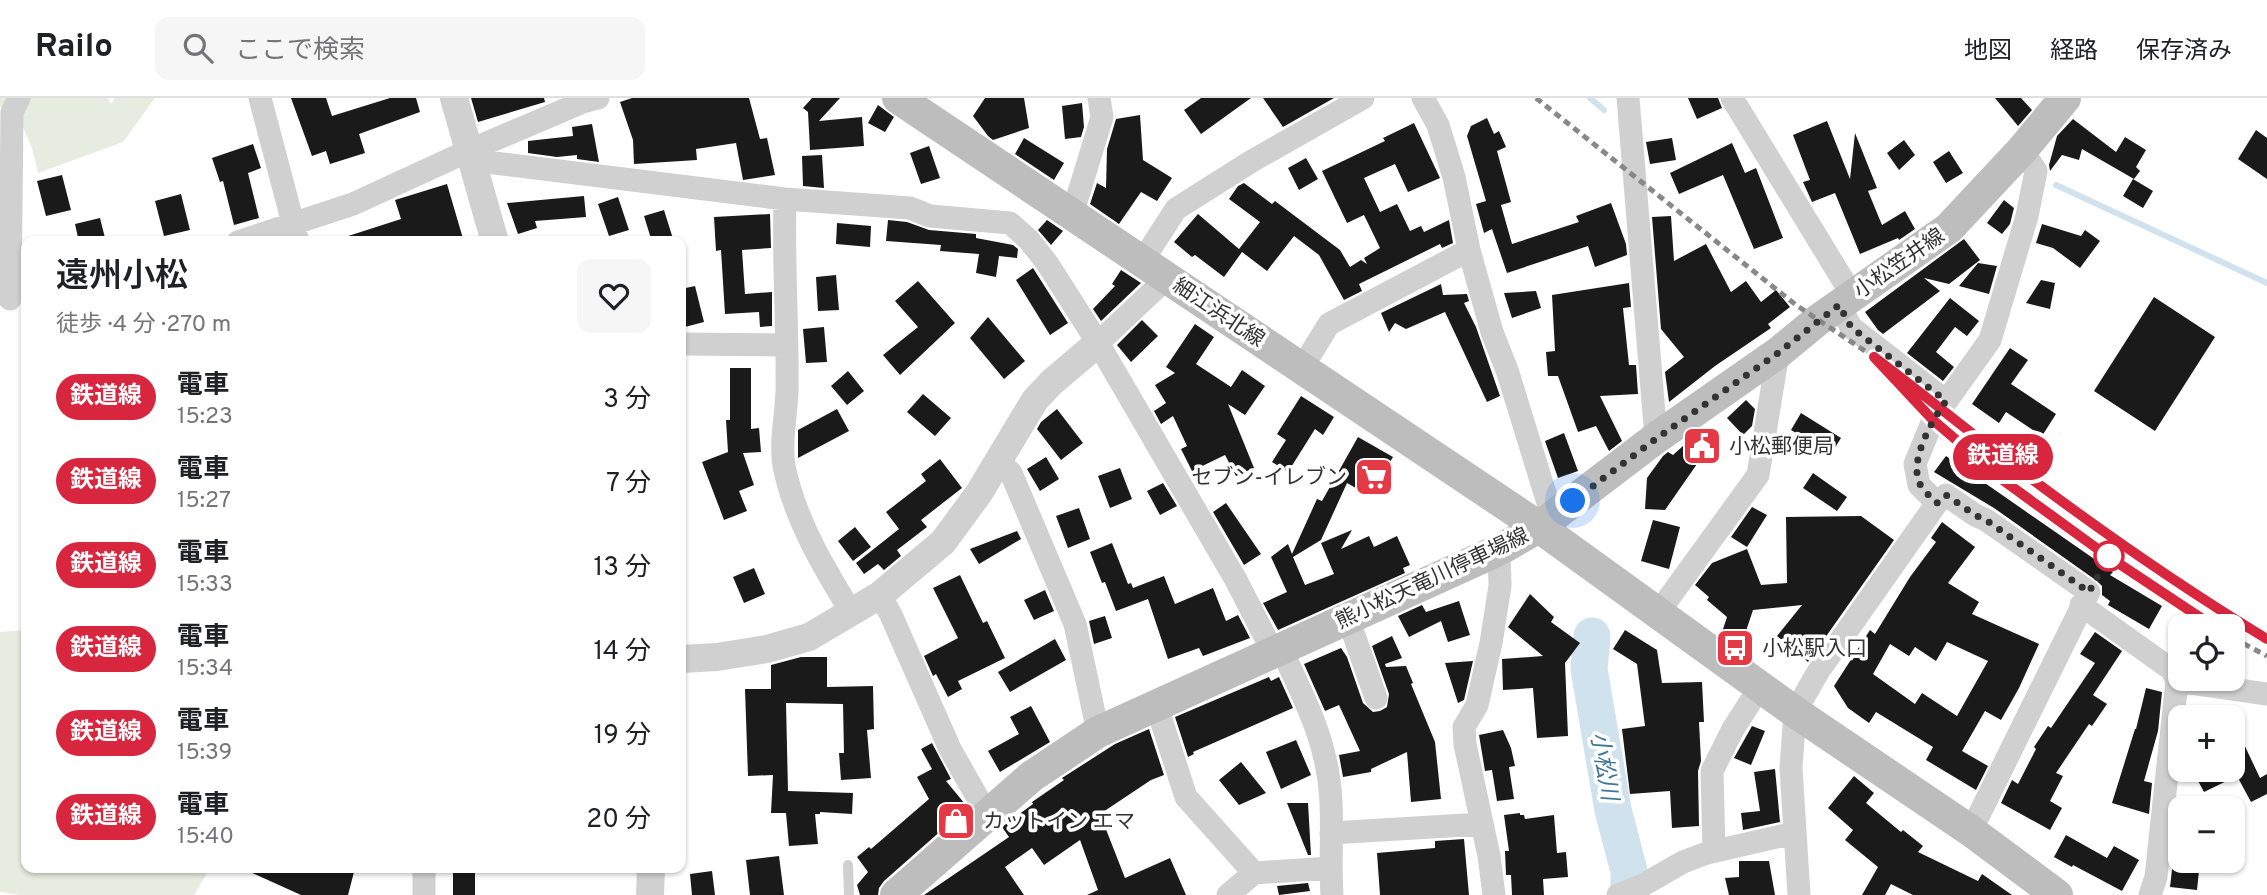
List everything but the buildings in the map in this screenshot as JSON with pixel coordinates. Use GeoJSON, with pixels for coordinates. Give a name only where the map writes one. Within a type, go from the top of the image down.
{"type":"FeatureCollection","features":[{"type":"Feature","properties":{"kind":"main road","name":"細江浜北線"},"geometry":{"type":"LineString","coordinates":[[898,98],[1302,368],[1546,522]]}},
{"type":"Feature","properties":{"kind":"main road","name":"小松笠井線"},"geometry":{"type":"LineString","coordinates":[[1546,522],[1657,438],[1778,353],[1846,300],[1949,229],[2022,150],[2065,98]]}},
{"type":"Feature","properties":{"kind":"main road","name":"熊小松天竜川停車場線"},"geometry":{"type":"LineString","coordinates":[[896,895],[1032,776],[1098,732],[1499,550],[1546,522],[1658,613],[1795,712],[1971,831],[2057,895]]}},
{"type":"Feature","properties":{"kind":"street"},"geometry":{"type":"LineString","coordinates":[[260,98],[297,233]]}},
{"type":"Feature","properties":{"kind":"street"},"geometry":{"type":"LineString","coordinates":[[454,98],[493,236]]}},
{"type":"Feature","properties":{"kind":"street"},"geometry":{"type":"LineString","coordinates":[[277,236],[297,233],[353,204],[469,155],[583,102],[598,98]]}},
{"type":"Feature","properties":{"kind":"street"},"geometry":{"type":"LineString","coordinates":[[1072,215],[1102,117],[1099,98]]}},
{"type":"Feature","properties":{"kind":"street"},"geometry":{"type":"LineString","coordinates":[[686,659],[767,649],[809,637],[880,596],[943,542],[979,493],[1035,400],[1098,343],[1155,269],[1176,209],[1252,161],[1363,98]]}},
{"type":"Feature","properties":{"kind":"street"},"geometry":{"type":"LineString","coordinates":[[1423,98],[1438,125],[1454,177],[1469,250],[1492,332],[1508,373],[1546,522]]}},
{"type":"Feature","properties":{"kind":"street"},"geometry":{"type":"LineString","coordinates":[[1628,98],[1657,438]]}},
{"type":"Feature","properties":{"kind":"street"},"geometry":{"type":"LineString","coordinates":[[1732,98],[1846,300],[1851,327],[1946,401]]}},
{"type":"Feature","properties":{"kind":"street"},"geometry":{"type":"LineString","coordinates":[[10,108],[12,298]]}},
{"type":"Feature","properties":{"kind":"street"},"geometry":{"type":"LineString","coordinates":[[1937,503],[1919,485],[1915,464],[1933,420],[1990,340],[2027,216],[2035,171],[2022,150]]}},
{"type":"Feature","properties":{"kind":"street"},"geometry":{"type":"LineString","coordinates":[[469,155],[785,198],[910,208],[930,216],[1010,223],[1029,240],[1047,263],[1098,343],[1277,650],[1317,732],[1325,759],[1329,788],[1332,895]]}},
{"type":"Feature","properties":{"kind":"street"},"geometry":{"type":"LineString","coordinates":[[785,198],[787,393],[782,452],[796,506],[817,556],[850,612]]}},
{"type":"Feature","properties":{"kind":"street"},"geometry":{"type":"LineString","coordinates":[[1302,368],[1329,324],[1469,250]]}},
{"type":"Feature","properties":{"kind":"street"},"geometry":{"type":"LineString","coordinates":[[686,344],[786,345]]}},
{"type":"Feature","properties":{"kind":"street"},"geometry":{"type":"LineString","coordinates":[[1658,613],[1758,475],[1778,353]]}},
{"type":"Feature","properties":{"kind":"street"},"geometry":{"type":"LineString","coordinates":[[998,460],[1010,473],[1075,624],[1098,732]]}},
{"type":"Feature","properties":{"kind":"street"},"geometry":{"type":"LineString","coordinates":[[1799,895],[1790,768],[1795,712],[1818,672],[1937,503],[1946,495],[2089,592],[1971,831]]}},
{"type":"Feature","properties":{"kind":"street"},"geometry":{"type":"LineString","coordinates":[[1494,895],[1464,727],[1477,705],[1491,643],[1500,586],[1499,550]]}},
{"type":"Feature","properties":{"kind":"street"},"geometry":{"type":"LineString","coordinates":[[880,596],[950,749],[988,817]]}},
{"type":"Feature","properties":{"kind":"street"},"geometry":{"type":"LineString","coordinates":[[2081,605],[2168,667]]}},
{"type":"Feature","properties":{"kind":"street"},"geometry":{"type":"LineString","coordinates":[[1348,618],[1376,698]]}},
{"type":"Feature","properties":{"kind":"street"},"geometry":{"type":"LineString","coordinates":[[1714,851],[1712,771],[1733,729],[1760,687]]}},
{"type":"Feature","properties":{"kind":"street"},"geometry":{"type":"LineString","coordinates":[[2150,895],[2156,877],[2176,691]]}},
{"type":"Feature","properties":{"kind":"street"},"geometry":{"type":"LineString","coordinates":[[2245,691],[2267,694]]}},
{"type":"Feature","properties":{"kind":"street"},"geometry":{"type":"LineString","coordinates":[[1156,704],[1186,797],[1254,873]]}},
{"type":"Feature","properties":{"kind":"street"},"geometry":{"type":"LineString","coordinates":[[1331,834],[1482,824]]}},
{"type":"Feature","properties":{"kind":"street"},"geometry":{"type":"LineString","coordinates":[[1619,895],[1683,863],[1714,851],[1794,833]]}},
{"type":"Feature","properties":{"kind":"street"},"geometry":{"type":"LineString","coordinates":[[1228,895],[1254,873],[1330,868]]}},
{"type":"Feature","properties":{"kind":"street"},"geometry":{"type":"LineString","coordinates":[[424,873],[424,895]]}},
{"type":"Feature","properties":{"kind":"street"},"geometry":{"type":"LineString","coordinates":[[650,873],[650,895]]}},
{"type":"Feature","properties":{"kind":"lane"},"geometry":{"type":"LineString","coordinates":[[848,865],[849,895]]}},
{"type":"Feature","properties":{"kind":"shaded area"},"geometry":{"type":"Polygon","coordinates":[[[0,98],[108,98],[111,104],[115,98],[155,98],[123,142],[38,173],[32,148],[14,106],[0,107],[0,98]]]}},
{"type":"Feature","properties":{"kind":"shaded area"},"geometry":{"type":"Polygon","coordinates":[[[21,630],[21,873],[207,873],[194,895],[20,895],[0,892],[0,632],[21,630]]]}},
{"type":"Feature","properties":{"kind":"waterway"},"geometry":{"type":"LineString","coordinates":[[1590,98],[1604,110]]}},
{"type":"Feature","properties":{"kind":"waterway"},"geometry":{"type":"LineString","coordinates":[[2056,185],[2267,283]]}},
{"type":"Feature","properties":{"kind":"waterway","name":"小松川"},"geometry":{"type":"LineString","coordinates":[[1592,636],[1589,669],[1613,810],[1629,871],[1629,895]]}},
{"type":"Feature","properties":{"kind":"railway"},"geometry":{"type":"LineString","coordinates":[[1536,98],[1796,305],[1874,357],[2015,467],[2117,540],[2207,603],[2267,639]]}},
{"type":"Feature","properties":{"kind":"railway"},"geometry":{"type":"LineString","coordinates":[[1903,388],[1948,432],[2021,492],[2154,589],[2193,614]]}},
{"type":"Feature","properties":{"kind":"railway"},"geometry":{"type":"LineString","coordinates":[[2245,644],[2267,656]]}},
{"type":"Feature","properties":{"kind":"train","name":"鉄道線"},"geometry":{"type":"LineString","coordinates":[[2191,614],[2004,481],[1933,420],[1874,357],[2015,467],[2225,614]]}},
{"type":"Feature","properties":{"kind":"train","name":"鉄道線"},"geometry":{"type":"LineString","coordinates":[[2245,626],[2267,639]]}},
{"type":"Feature","properties":{"kind":"place","name":"小松郵便局"},"geometry":{"type":"Point","coordinates":[1702,446]}},
{"type":"Feature","properties":{"kind":"place","name":"セブン-イレブン"},"geometry":{"type":"Point","coordinates":[1374,477]}},
{"type":"Feature","properties":{"kind":"place","name":"小松駅入口"},"geometry":{"type":"Point","coordinates":[1735,648]}},
{"type":"Feature","properties":{"kind":"place","name":"カットイン エマ"},"geometry":{"type":"Point","coordinates":[956,821]}},
{"type":"Feature","properties":{"kind":"route"},"geometry":{"type":"LineString","coordinates":[[1573,501],[1778,353],[1839,305],[1851,327],[1946,401],[1933,420],[1915,464],[1919,485],[1937,503],[1946,495],[2089,592],[2109,556]]}}]}
